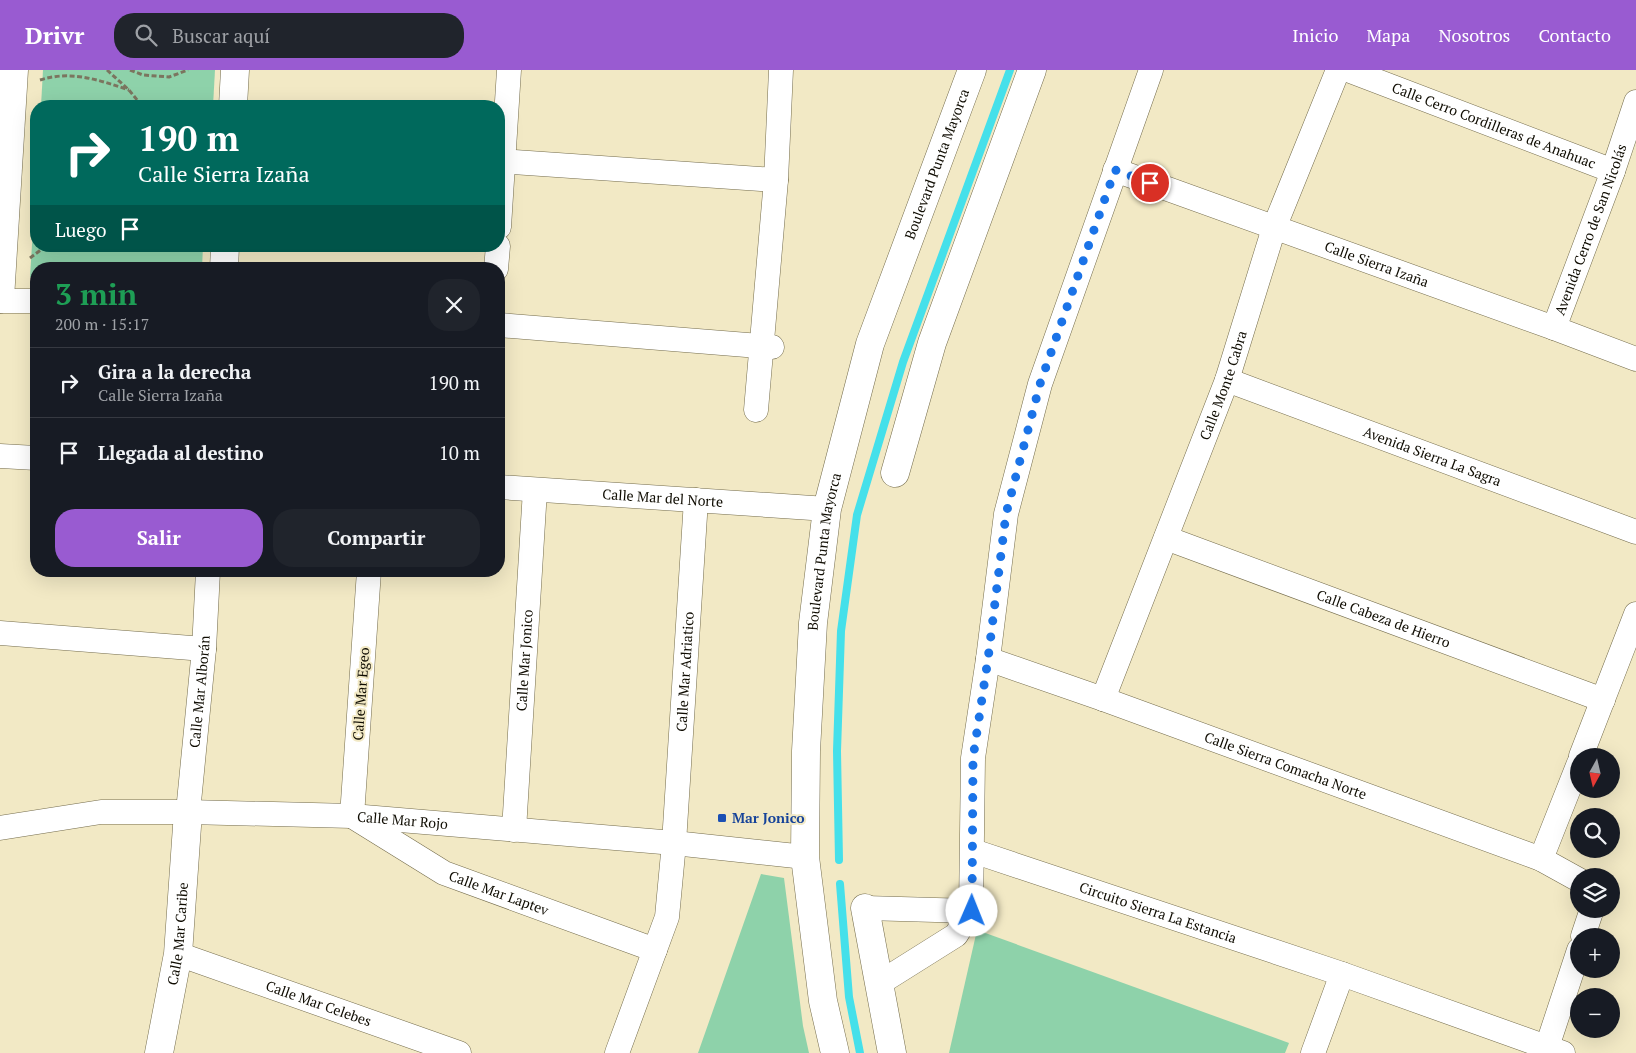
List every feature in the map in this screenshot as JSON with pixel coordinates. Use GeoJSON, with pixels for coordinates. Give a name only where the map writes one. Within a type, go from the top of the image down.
{"type":"FeatureCollection","features":[{"type":"Feature","properties":{"kind":"street"},"geometry":{"type":"LineString","coordinates":[[14,70],[5,143],[0,300],[30,301]]}},
{"type":"Feature","properties":{"kind":"street"},"geometry":{"type":"LineString","coordinates":[[233,100],[235,70]]}},
{"type":"Feature","properties":{"kind":"street"},"geometry":{"type":"LineString","coordinates":[[505,116],[509,70]]}},
{"type":"Feature","properties":{"kind":"street"},"geometry":{"type":"LineString","coordinates":[[756,410],[767,346],[781,70]]}},
{"type":"Feature","properties":{"kind":"street","name":"Boulevard Punta Mayorca"},"geometry":{"type":"LineString","coordinates":[[835,1053],[823,1001],[805,857],[806,751],[813,623],[826,508],[870,344],[972,70]]}},
{"type":"Feature","properties":{"kind":"street"},"geometry":{"type":"LineString","coordinates":[[895,473],[932,343],[1032,70]]}},
{"type":"Feature","properties":{"kind":"street"},"geometry":{"type":"LineString","coordinates":[[878,984],[956,934],[972,911],[973,758],[988,659],[1006,514],[1040,384],[1150,70]]}},
{"type":"Feature","properties":{"kind":"street","name":"Calle Monte Cabra"},"geometry":{"type":"LineString","coordinates":[[1102,699],[1227,380],[1274,228],[1338,70]]}},
{"type":"Feature","properties":{"kind":"street","name":"Calle Cerro Cordilleras de Anahuac"},"geometry":{"type":"LineString","coordinates":[[1348,70],[1613,171]]}},
{"type":"Feature","properties":{"kind":"street","name":"Avenida Cerro de San Nicolás"},"geometry":{"type":"LineString","coordinates":[[1554,328],[1613,171],[1636,102]]}},
{"type":"Feature","properties":{"kind":"street"},"geometry":{"type":"LineString","coordinates":[[505,161],[776,180]]}},
{"type":"Feature","properties":{"kind":"street","name":"Calle Sierra Izaña"},"geometry":{"type":"LineString","coordinates":[[1115,170],[1554,328],[1636,360]]}},
{"type":"Feature","properties":{"kind":"street"},"geometry":{"type":"LineString","coordinates":[[505,325],[767,346]]}},
{"type":"Feature","properties":{"kind":"street","name":"Avenida Sierra La Sagra"},"geometry":{"type":"LineString","coordinates":[[1227,380],[1636,532]]}},
{"type":"Feature","properties":{"kind":"street"},"geometry":{"type":"LineString","coordinates":[[0,456],[30,458]]}},
{"type":"Feature","properties":{"kind":"street","name":"Calle Mar del Norte"},"geometry":{"type":"LineString","coordinates":[[505,488],[826,508]]}},
{"type":"Feature","properties":{"kind":"street","name":"Calle Mar Jonico"},"geometry":{"type":"LineString","coordinates":[[514,830],[535,490]]}},
{"type":"Feature","properties":{"kind":"street","name":"Calle Mar Adriatico"},"geometry":{"type":"LineString","coordinates":[[617,1053],[667,917],[674,843],[696,500]]}},
{"type":"Feature","properties":{"kind":"street","name":"Calle Cabeza de Hierro"},"geometry":{"type":"LineString","coordinates":[[1166,538],[1603,700]]}},
{"type":"Feature","properties":{"kind":"street","name":"Calle Mar Alborán"},"geometry":{"type":"LineString","coordinates":[[188,812],[204,649],[208,577]]}},
{"type":"Feature","properties":{"kind":"street","name":"Calle Mar Egeo"},"geometry":{"type":"LineString","coordinates":[[352,816],[369,577]]}},
{"type":"Feature","properties":{"kind":"street"},"geometry":{"type":"LineString","coordinates":[[1584,748],[1636,614]]}},
{"type":"Feature","properties":{"kind":"street"},"geometry":{"type":"LineString","coordinates":[[0,632],[204,649]]}},
{"type":"Feature","properties":{"kind":"street","name":"Calle Sierra Comacha Norte"},"geometry":{"type":"LineString","coordinates":[[988,659],[1542,859],[1570,875]]}},
{"type":"Feature","properties":{"kind":"street"},"geometry":{"type":"LineString","coordinates":[[1542,859],[1570,786]]}},
{"type":"Feature","properties":{"kind":"street","name":"Calle Mar Rojo"},"geometry":{"type":"LineString","coordinates":[[0,828],[102,812],[352,816],[674,843],[805,857]]}},
{"type":"Feature","properties":{"kind":"street","name":"Calle Mar Caribe"},"geometry":{"type":"LineString","coordinates":[[159,1053],[178,954],[188,812]]}},
{"type":"Feature","properties":{"kind":"street","name":"Calle Mar Laptev"},"geometry":{"type":"LineString","coordinates":[[352,816],[444,873],[655,950]]}},
{"type":"Feature","properties":{"kind":"street","name":"Circuito Sierra La Estancia"},"geometry":{"type":"LineString","coordinates":[[973,851],[1342,974],[1555,1050]]}},
{"type":"Feature","properties":{"kind":"street"},"geometry":{"type":"LineString","coordinates":[[892,1053],[864,908],[972,911]]}},
{"type":"Feature","properties":{"kind":"street","name":"Calle Mar Celebes"},"geometry":{"type":"LineString","coordinates":[[178,954],[459,1053]]}},
{"type":"Feature","properties":{"kind":"street"},"geometry":{"type":"LineString","coordinates":[[1313,1053],[1342,974]]}},
{"type":"Feature","properties":{"kind":"street"},"geometry":{"type":"LineString","coordinates":[[1555,1050],[1572,978]]}},
{"type":"Feature","properties":{"kind":"path"},"geometry":{"type":"LineString","coordinates":[[107,70],[137,100]]}},
{"type":"Feature","properties":{"kind":"path"},"geometry":{"type":"LineString","coordinates":[[130,70],[143,75],[169,77],[188,70]]}},
{"type":"Feature","properties":{"kind":"path"},"geometry":{"type":"LineString","coordinates":[[40,80],[51,76],[69,74],[97,79],[129,90]]}},
{"type":"Feature","properties":{"kind":"green space"},"geometry":{"type":"Polygon","coordinates":[[[43,70],[215,70],[213,100],[41,100],[43,70]]]}},
{"type":"Feature","properties":{"kind":"green space"},"geometry":{"type":"Polygon","coordinates":[[[32,252],[203,252],[202,262],[31,262],[32,252]]]}},
{"type":"Feature","properties":{"kind":"green space"},"geometry":{"type":"Polygon","coordinates":[[[761,874],[784,878],[803,1026],[809,1053],[698,1053],[761,874]]]}},
{"type":"Feature","properties":{"kind":"green space"},"geometry":{"type":"Polygon","coordinates":[[[977,930],[1289,1043],[1285,1053],[949,1053],[977,930]]]}},
{"type":"Feature","properties":{"kind":"waterway"},"geometry":{"type":"LineString","coordinates":[[839,860],[837,751],[841,631],[857,515],[903,362],[1010,70]]}},
{"type":"Feature","properties":{"kind":"waterway"},"geometry":{"type":"LineString","coordinates":[[840,884],[849,997],[860,1053]]}},
{"type":"Feature","properties":{"kind":"place","name":"Mar Jonico"},"geometry":{"type":"Point","coordinates":[722,818]}},
{"type":"Feature","properties":{"kind":"route"},"geometry":{"type":"LineString","coordinates":[[972,911],[973,758],[988,659],[1006,514],[1040,384],[1115,170],[1150,183]]}}]}
